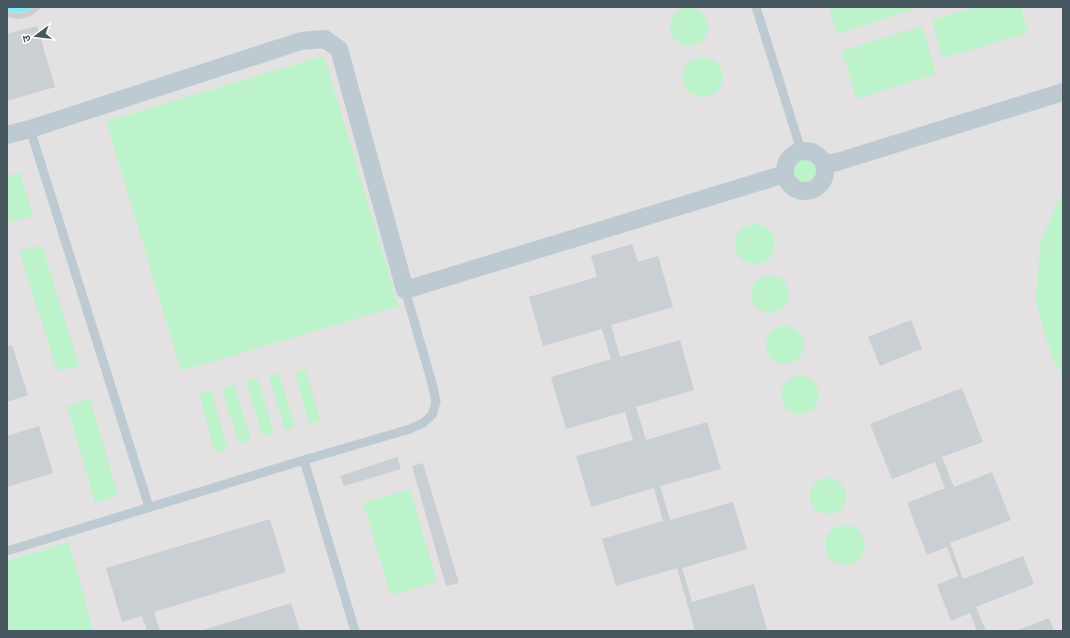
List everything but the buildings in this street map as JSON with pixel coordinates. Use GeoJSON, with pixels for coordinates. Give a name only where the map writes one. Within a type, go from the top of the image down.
{"type":"FeatureCollection","features":[{"type":"Feature","properties":{"kind":"street"},"geometry":{"type":"LineString","coordinates":[[7,135],[30,129],[301,41],[325,39],[339,49],[405,290],[784,174]]}},
{"type":"Feature","properties":{"kind":"street"},"geometry":{"type":"LineString","coordinates":[[824,164],[837,162],[1063,92]]}},
{"type":"Feature","properties":{"kind":"street"},"geometry":{"type":"LineString","coordinates":[[801,150],[816,153],[824,164],[824,177],[821,183],[810,191],[796,190],[784,174],[787,161],[791,156],[801,150]]}},
{"type":"Feature","properties":{"kind":"lane"},"geometry":{"type":"LineString","coordinates":[[756,7],[801,150]]}},
{"type":"Feature","properties":{"kind":"lane"},"geometry":{"type":"LineString","coordinates":[[30,129],[149,507]]}},
{"type":"Feature","properties":{"kind":"lane"},"geometry":{"type":"LineString","coordinates":[[7,551],[410,429],[423,423],[432,415],[436,402],[432,383],[405,290]]}},
{"type":"Feature","properties":{"kind":"lane"},"geometry":{"type":"LineString","coordinates":[[304,460],[355,631]]}},
{"type":"Feature","properties":{"kind":"shaded area"},"geometry":{"type":"Polygon","coordinates":[[[7,7],[1063,7],[1063,631],[7,631],[7,7]]]}},
{"type":"Feature","properties":{"kind":"green space"},"geometry":{"type":"Polygon","coordinates":[[[829,7],[913,7],[914,9],[837,34],[829,7]]]}},
{"type":"Feature","properties":{"kind":"green space"},"geometry":{"type":"Polygon","coordinates":[[[977,7],[1021,7],[1028,33],[943,58],[932,20],[977,7]]]}},
{"type":"Feature","properties":{"kind":"green space"},"geometry":{"type":"Polygon","coordinates":[[[685,8],[693,8],[703,13],[707,20],[707,34],[703,41],[693,46],[685,46],[675,41],[673,38],[670,31],[670,23],[675,13],[678,11],[685,8]]]}},
{"type":"Feature","properties":{"kind":"green space"},"geometry":{"type":"Polygon","coordinates":[[[922,26],[936,74],[856,99],[842,51],[922,26]]]}},
{"type":"Feature","properties":{"kind":"green space"},"geometry":{"type":"Polygon","coordinates":[[[324,56],[399,306],[181,371],[106,121],[324,56]]]}},
{"type":"Feature","properties":{"kind":"green space"},"geometry":{"type":"Polygon","coordinates":[[[703,57],[717,63],[723,77],[717,91],[703,97],[689,91],[683,77],[689,63],[703,57]]]}},
{"type":"Feature","properties":{"kind":"green space"},"geometry":{"type":"Polygon","coordinates":[[[805,160],[813,163],[816,171],[813,179],[805,182],[797,179],[794,171],[797,163],[805,160]]]}},
{"type":"Feature","properties":{"kind":"green space"},"geometry":{"type":"Polygon","coordinates":[[[20,172],[33,216],[10,223],[7,212],[7,176],[20,172]]]}},
{"type":"Feature","properties":{"kind":"green space"},"geometry":{"type":"Polygon","coordinates":[[[1063,191],[1063,375],[1053,361],[1036,303],[1040,243],[1063,191]]]}},
{"type":"Feature","properties":{"kind":"green space"},"geometry":{"type":"Polygon","coordinates":[[[751,224],[759,224],[766,227],[772,233],[775,244],[772,255],[766,261],[759,264],[751,264],[744,261],[738,255],[735,248],[735,240],[738,233],[744,227],[751,224]]]}},
{"type":"Feature","properties":{"kind":"green space"},"geometry":{"type":"Polygon","coordinates":[[[42,245],[79,366],[57,371],[19,251],[42,245]]]}},
{"type":"Feature","properties":{"kind":"green space"},"geometry":{"type":"Polygon","coordinates":[[[766,275],[774,275],[784,280],[788,287],[788,301],[784,308],[774,313],[766,313],[756,308],[754,305],[751,298],[751,290],[756,280],[759,278],[766,275]]]}},
{"type":"Feature","properties":{"kind":"green space"},"geometry":{"type":"Polygon","coordinates":[[[785,326],[795,329],[801,335],[804,345],[801,355],[795,361],[785,364],[775,361],[769,355],[766,345],[769,335],[775,329],[785,326]]]}},
{"type":"Feature","properties":{"kind":"green space"},"geometry":{"type":"Polygon","coordinates":[[[306,369],[320,421],[309,424],[295,372],[306,369]]]}},
{"type":"Feature","properties":{"kind":"green space"},"geometry":{"type":"Polygon","coordinates":[[[279,373],[295,427],[285,430],[269,376],[279,373]]]}},
{"type":"Feature","properties":{"kind":"green space"},"geometry":{"type":"Polygon","coordinates":[[[796,376],[804,376],[814,381],[818,388],[818,402],[814,409],[804,414],[796,414],[786,409],[784,406],[781,399],[781,391],[786,381],[789,379],[796,376]]]}},
{"type":"Feature","properties":{"kind":"green space"},"geometry":{"type":"Polygon","coordinates":[[[257,377],[274,433],[263,436],[246,381],[257,377]]]}},
{"type":"Feature","properties":{"kind":"green space"},"geometry":{"type":"Polygon","coordinates":[[[234,385],[251,440],[239,444],[222,389],[234,385]]]}},
{"type":"Feature","properties":{"kind":"green space"},"geometry":{"type":"Polygon","coordinates":[[[211,390],[228,449],[215,453],[199,393],[211,390]]]}},
{"type":"Feature","properties":{"kind":"green space"},"geometry":{"type":"Polygon","coordinates":[[[90,399],[118,495],[95,503],[67,406],[90,399]]]}},
{"type":"Feature","properties":{"kind":"green space"},"geometry":{"type":"Polygon","coordinates":[[[832,478],[841,483],[845,489],[845,503],[841,509],[832,514],[824,514],[815,509],[811,503],[810,492],[815,483],[821,479],[832,478]]]}},
{"type":"Feature","properties":{"kind":"green space"},"geometry":{"type":"Polygon","coordinates":[[[410,489],[437,582],[391,595],[363,503],[410,489]]]}},
{"type":"Feature","properties":{"kind":"green space"},"geometry":{"type":"Polygon","coordinates":[[[841,525],[849,525],[856,528],[862,534],[865,545],[862,556],[856,562],[849,565],[841,565],[834,562],[828,556],[825,549],[825,541],[828,534],[834,528],[841,525]]]}},
{"type":"Feature","properties":{"kind":"green space"},"geometry":{"type":"Polygon","coordinates":[[[69,542],[93,631],[7,631],[7,561],[69,542]]]}},
{"type":"Feature","properties":{"kind":"water"},"geometry":{"type":"Polygon","coordinates":[[[7,7],[34,7],[28,11],[18,13],[7,11],[7,7]]]}}]}
